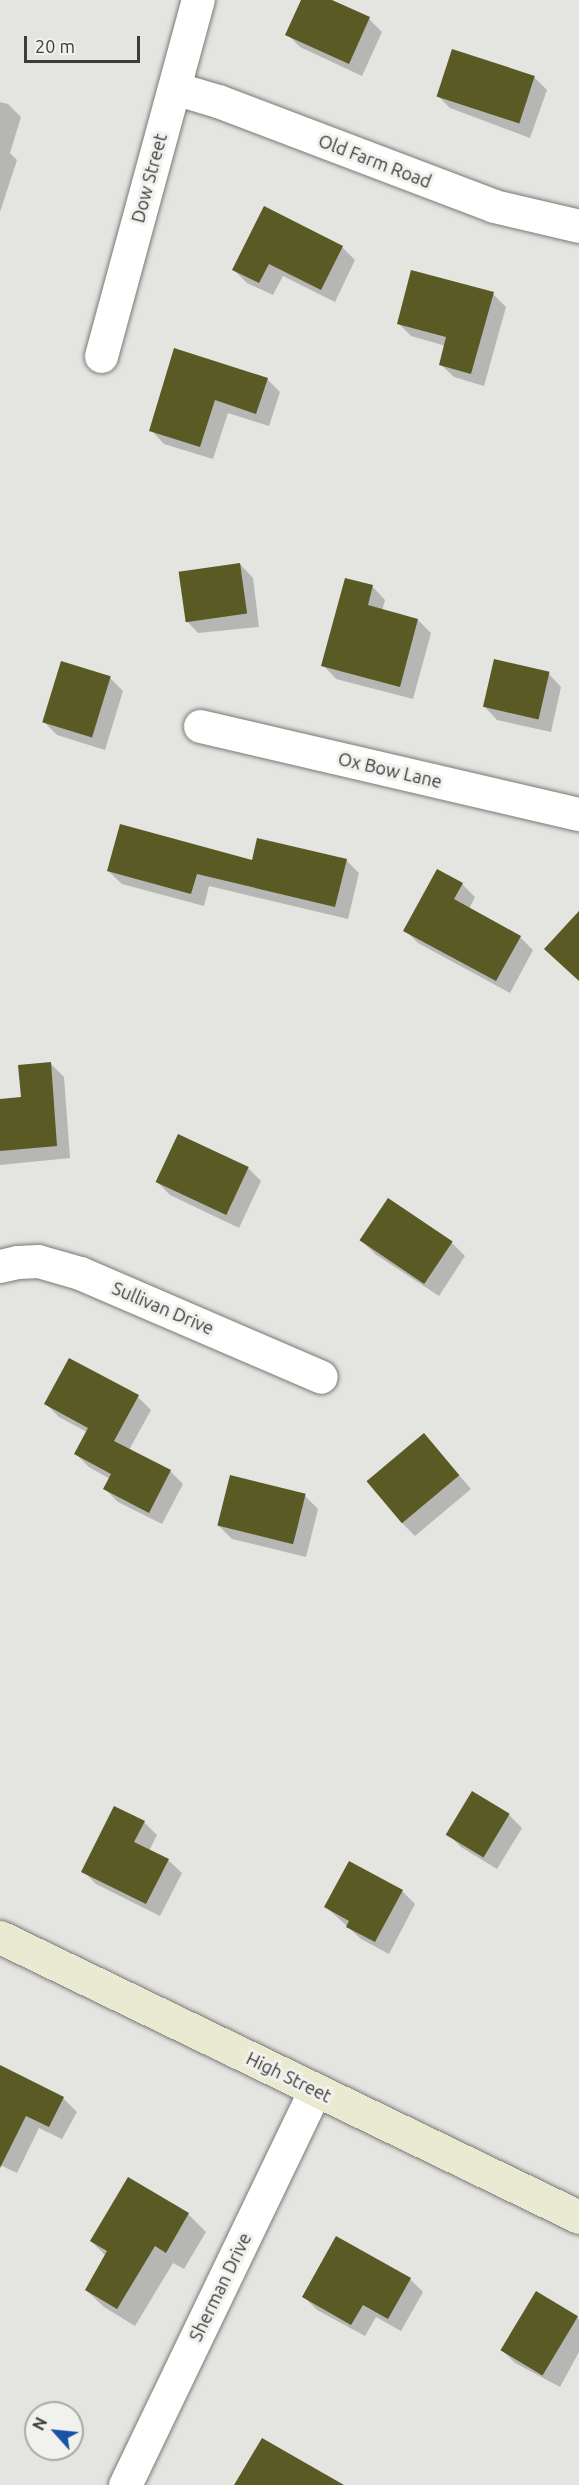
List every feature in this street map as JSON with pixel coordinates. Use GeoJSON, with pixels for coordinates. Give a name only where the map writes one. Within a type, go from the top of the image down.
{"type":"FeatureCollection","features":[{"type":"Feature","properties":{"kind":"main road","name":"High Street"},"geometry":{"type":"LineString","coordinates":[[0,1937],[579,2217]]}},
{"type":"Feature","properties":{"kind":"street","name":"Dow Street"},"geometry":{"type":"LineString","coordinates":[[101,356],[198,0]]}},
{"type":"Feature","properties":{"kind":"street","name":"Old Farm Road"},"geometry":{"type":"LineString","coordinates":[[174,88],[218,101],[494,206],[579,226]]}},
{"type":"Feature","properties":{"kind":"street","name":"Ox Bow Lane"},"geometry":{"type":"LineString","coordinates":[[200,726],[579,814]]}},
{"type":"Feature","properties":{"kind":"street","name":"Sullivan Drive"},"geometry":{"type":"LineString","coordinates":[[0,1266],[38,1261],[80,1273],[321,1377]]}},
{"type":"Feature","properties":{"kind":"street","name":"Sherman Drive"},"geometry":{"type":"LineString","coordinates":[[125,2485],[315,2090]]}},
{"type":"Feature","properties":{"kind":"building"},"geometry":{"type":"Polygon","coordinates":[[[301,0],[332,0],[370,17],[349,64],[285,35],[301,0]]]}},
{"type":"Feature","properties":{"kind":"building"},"geometry":{"type":"Polygon","coordinates":[[[452,49],[535,76],[519,123],[437,97],[452,49]]]}},
{"type":"Feature","properties":{"kind":"building"},"geometry":{"type":"Polygon","coordinates":[[[264,206],[343,246],[321,290],[269,264],[259,283],[232,270],[264,206]]]}},
{"type":"Feature","properties":{"kind":"building"},"geometry":{"type":"Polygon","coordinates":[[[411,270],[494,292],[471,374],[439,365],[446,337],[397,324],[411,270]]]}},
{"type":"Feature","properties":{"kind":"building"},"geometry":{"type":"Polygon","coordinates":[[[174,348],[268,378],[256,414],[215,400],[200,447],[149,431],[174,348]]]}},
{"type":"Feature","properties":{"kind":"building"},"geometry":{"type":"Polygon","coordinates":[[[240,563],[247,614],[186,622],[179,572],[240,563]]]}},
{"type":"Feature","properties":{"kind":"building"},"geometry":{"type":"Polygon","coordinates":[[[345,578],[373,585],[368,605],[418,619],[400,687],[321,666],[345,578]]]}},
{"type":"Feature","properties":{"kind":"building"},"geometry":{"type":"Polygon","coordinates":[[[494,659],[550,672],[539,720],[483,707],[494,659]]]}},
{"type":"Feature","properties":{"kind":"building"},"geometry":{"type":"Polygon","coordinates":[[[61,661],[111,676],[92,737],[42,722],[61,661]]]}},
{"type":"Feature","properties":{"kind":"building"},"geometry":{"type":"Polygon","coordinates":[[[120,824],[252,860],[257,838],[347,859],[335,907],[197,874],[191,894],[107,871],[120,824]]]}},
{"type":"Feature","properties":{"kind":"building"},"geometry":{"type":"Polygon","coordinates":[[[437,869],[463,883],[454,899],[521,936],[496,981],[403,931],[437,869]]]}},
{"type":"Feature","properties":{"kind":"building"},"geometry":{"type":"Polygon","coordinates":[[[579,911],[579,981],[544,949],[579,911]]]}},
{"type":"Feature","properties":{"kind":"building"},"geometry":{"type":"Polygon","coordinates":[[[51,1062],[57,1146],[0,1151],[0,1099],[21,1097],[18,1065],[51,1062]]]}},
{"type":"Feature","properties":{"kind":"building"},"geometry":{"type":"Polygon","coordinates":[[[178,1134],[249,1167],[226,1215],[156,1182],[178,1134]]]}},
{"type":"Feature","properties":{"kind":"building"},"geometry":{"type":"Polygon","coordinates":[[[388,1198],[453,1242],[424,1284],[359,1240],[388,1198]]]}},
{"type":"Feature","properties":{"kind":"building"},"geometry":{"type":"Polygon","coordinates":[[[69,1358],[139,1395],[114,1441],[171,1470],[149,1513],[103,1489],[111,1474],[74,1454],[88,1428],[44,1404],[69,1358]]]}},
{"type":"Feature","properties":{"kind":"building"},"geometry":{"type":"Polygon","coordinates":[[[424,1433],[459,1475],[402,1523],[367,1481],[424,1433]]]}},
{"type":"Feature","properties":{"kind":"building"},"geometry":{"type":"Polygon","coordinates":[[[230,1475],[306,1494],[293,1544],[217,1525],[230,1475]]]}},
{"type":"Feature","properties":{"kind":"building"},"geometry":{"type":"Polygon","coordinates":[[[472,1791],[510,1814],[483,1857],[446,1835],[472,1791]]]}},
{"type":"Feature","properties":{"kind":"building"},"geometry":{"type":"Polygon","coordinates":[[[114,1806],[145,1821],[134,1842],[169,1859],[146,1904],[81,1872],[114,1806]]]}},
{"type":"Feature","properties":{"kind":"building"},"geometry":{"type":"Polygon","coordinates":[[[349,1861],[403,1890],[375,1942],[346,1927],[349,1921],[324,1907],[349,1861]]]}},
{"type":"Feature","properties":{"kind":"building"},"geometry":{"type":"Polygon","coordinates":[[[0,2065],[64,2097],[49,2127],[26,2116],[0,2168],[0,2065]]]}},
{"type":"Feature","properties":{"kind":"building"},"geometry":{"type":"Polygon","coordinates":[[[128,2177],[189,2213],[166,2253],[155,2246],[117,2309],[85,2290],[107,2251],[90,2241],[128,2177]]]}},
{"type":"Feature","properties":{"kind":"building"},"geometry":{"type":"Polygon","coordinates":[[[336,2236],[411,2278],[388,2319],[363,2305],[351,2325],[302,2297],[336,2236]]]}},
{"type":"Feature","properties":{"kind":"building"},"geometry":{"type":"Polygon","coordinates":[[[536,2291],[578,2316],[542,2375],[500,2350],[536,2291]]]}},
{"type":"Feature","properties":{"kind":"building"},"geometry":{"type":"Polygon","coordinates":[[[262,2438],[344,2485],[234,2485],[262,2438]]]}}]}
